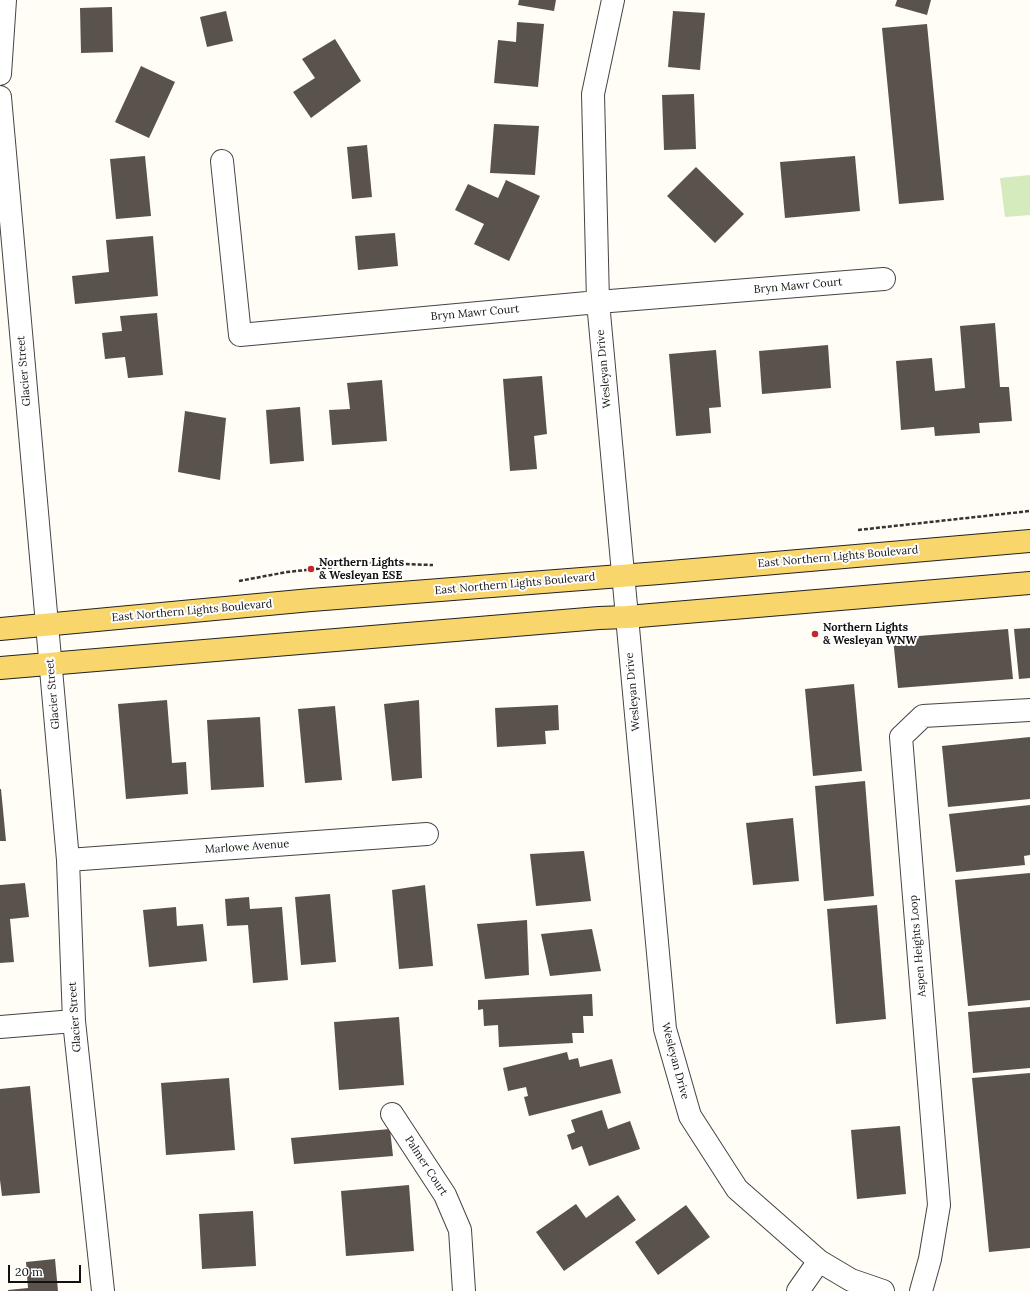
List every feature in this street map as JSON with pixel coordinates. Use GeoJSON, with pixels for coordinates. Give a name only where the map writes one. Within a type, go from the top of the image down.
{"type":"FeatureCollection","features":[{"type":"Feature","properties":{"kind":"main road","name":"East Northern Lights Boulevard"},"geometry":{"type":"LineString","coordinates":[[0,629],[311,600],[667,572],[1030,541]]}},
{"type":"Feature","properties":{"kind":"main road"},"geometry":{"type":"LineString","coordinates":[[0,668],[591,618],[627,617],[1030,583]]}},
{"type":"Feature","properties":{"kind":"street"},"geometry":{"type":"LineString","coordinates":[[0,74],[5,0]]}},
{"type":"Feature","properties":{"kind":"street","name":"Wesleyan Drive"},"geometry":{"type":"LineString","coordinates":[[612,0],[593,94],[598,302],[665,1029],[690,1116],[737,1190],[819,1261],[851,1280],[882,1291]]}},
{"type":"Feature","properties":{"kind":"street","name":"Glacier Street"},"geometry":{"type":"LineString","coordinates":[[0,97],[68,860],[74,1021],[103,1291]]}},
{"type":"Feature","properties":{"kind":"street","name":"Bryn Mawr Court"},"geometry":{"type":"LineString","coordinates":[[222,162],[240,335],[598,302],[884,279]]}},
{"type":"Feature","properties":{"kind":"street","name":"Aspen Heights Loop"},"geometry":{"type":"LineString","coordinates":[[921,1291],[930,1259],[939,1205],[901,737],[923,716],[1030,710]]}},
{"type":"Feature","properties":{"kind":"street","name":"Marlowe Avenue"},"geometry":{"type":"LineString","coordinates":[[68,860],[426,834]]}},
{"type":"Feature","properties":{"kind":"street"},"geometry":{"type":"LineString","coordinates":[[0,1027],[74,1021]]}},
{"type":"Feature","properties":{"kind":"street","name":"Palmer Court"},"geometry":{"type":"LineString","coordinates":[[392,1114],[445,1194],[460,1230],[464,1291]]}},
{"type":"Feature","properties":{"kind":"street"},"geometry":{"type":"LineString","coordinates":[[798,1291],[819,1261]]}},
{"type":"Feature","properties":{"kind":"path"},"geometry":{"type":"LineString","coordinates":[[851,531],[1030,511]]}},
{"type":"Feature","properties":{"kind":"green space"},"geometry":{"type":"Polygon","coordinates":[[[1030,175],[1030,215],[1005,217],[1000,178],[1030,175]]]}},
{"type":"Feature","properties":{"kind":"building"},"geometry":{"type":"Polygon","coordinates":[[[519,0],[556,0],[554,11],[518,5],[519,0]]]}},
{"type":"Feature","properties":{"kind":"building"},"geometry":{"type":"Polygon","coordinates":[[[897,0],[931,0],[927,15],[895,6],[897,0]]]}},
{"type":"Feature","properties":{"kind":"building"},"geometry":{"type":"Polygon","coordinates":[[[112,7],[113,52],[81,53],[80,8],[112,7]]]}},
{"type":"Feature","properties":{"kind":"building"},"geometry":{"type":"Polygon","coordinates":[[[226,11],[233,41],[207,47],[200,17],[226,11]]]}},
{"type":"Feature","properties":{"kind":"building"},"geometry":{"type":"Polygon","coordinates":[[[673,11],[705,13],[700,70],[668,67],[673,11]]]}},
{"type":"Feature","properties":{"kind":"building"},"geometry":{"type":"Polygon","coordinates":[[[517,22],[544,24],[538,87],[494,83],[498,40],[516,42],[517,22]]]}},
{"type":"Feature","properties":{"kind":"building"},"geometry":{"type":"Polygon","coordinates":[[[927,24],[944,200],[899,204],[882,28],[927,24]]]}},
{"type":"Feature","properties":{"kind":"building"},"geometry":{"type":"Polygon","coordinates":[[[335,39],[361,81],[311,118],[293,92],[315,78],[302,59],[335,39]]]}},
{"type":"Feature","properties":{"kind":"building"},"geometry":{"type":"Polygon","coordinates":[[[141,66],[175,82],[149,138],[115,122],[141,66]]]}},
{"type":"Feature","properties":{"kind":"building"},"geometry":{"type":"Polygon","coordinates":[[[694,94],[696,149],[664,150],[662,95],[694,94]]]}},
{"type":"Feature","properties":{"kind":"building"},"geometry":{"type":"Polygon","coordinates":[[[494,124],[539,126],[535,175],[490,173],[494,124]]]}},
{"type":"Feature","properties":{"kind":"building"},"geometry":{"type":"Polygon","coordinates":[[[367,145],[372,197],[352,199],[347,147],[367,145]]]}},
{"type":"Feature","properties":{"kind":"building"},"geometry":{"type":"Polygon","coordinates":[[[145,156],[151,216],[116,219],[110,159],[145,156]]]}},
{"type":"Feature","properties":{"kind":"building"},"geometry":{"type":"Polygon","coordinates":[[[855,156],[860,211],[785,218],[780,162],[855,156]]]}},
{"type":"Feature","properties":{"kind":"building"},"geometry":{"type":"Polygon","coordinates":[[[696,167],[744,214],[715,243],[667,196],[696,167]]]}},
{"type":"Feature","properties":{"kind":"building"},"geometry":{"type":"Polygon","coordinates":[[[506,180],[540,196],[509,261],[474,244],[484,224],[455,210],[468,184],[498,198],[506,180]]]}},
{"type":"Feature","properties":{"kind":"building"},"geometry":{"type":"Polygon","coordinates":[[[395,233],[398,266],[358,270],[355,236],[395,233]]]}},
{"type":"Feature","properties":{"kind":"building"},"geometry":{"type":"Polygon","coordinates":[[[153,236],[158,296],[75,304],[72,276],[109,272],[106,240],[153,236]]]}},
{"type":"Feature","properties":{"kind":"building"},"geometry":{"type":"Polygon","coordinates":[[[157,313],[163,375],[128,378],[125,357],[105,359],[102,333],[122,331],[120,316],[157,313]]]}},
{"type":"Feature","properties":{"kind":"building"},"geometry":{"type":"Polygon","coordinates":[[[995,323],[1000,387],[1009,387],[1012,421],[979,423],[980,433],[935,436],[934,427],[901,430],[896,361],[932,358],[935,391],[965,388],[960,326],[995,323]]]}},
{"type":"Feature","properties":{"kind":"building"},"geometry":{"type":"Polygon","coordinates":[[[828,345],[831,388],[762,394],[759,351],[828,345]]]}},
{"type":"Feature","properties":{"kind":"building"},"geometry":{"type":"Polygon","coordinates":[[[716,350],[721,407],[709,408],[711,433],[676,436],[669,354],[716,350]]]}},
{"type":"Feature","properties":{"kind":"building"},"geometry":{"type":"Polygon","coordinates":[[[542,376],[547,434],[534,436],[537,469],[510,471],[503,379],[542,376]]]}},
{"type":"Feature","properties":{"kind":"building"},"geometry":{"type":"Polygon","coordinates":[[[382,380],[387,441],[332,445],[329,410],[350,409],[347,383],[382,380]]]}},
{"type":"Feature","properties":{"kind":"building"},"geometry":{"type":"Polygon","coordinates":[[[300,407],[304,461],[270,464],[266,410],[300,407]]]}},
{"type":"Feature","properties":{"kind":"building"},"geometry":{"type":"Polygon","coordinates":[[[185,411],[226,418],[220,480],[178,472],[185,411]]]}},
{"type":"Feature","properties":{"kind":"building"},"geometry":{"type":"Polygon","coordinates":[[[1030,628],[1030,678],[1019,679],[1014,629],[1030,628]]]}},
{"type":"Feature","properties":{"kind":"building"},"geometry":{"type":"Polygon","coordinates":[[[1008,629],[1013,679],[898,688],[893,638],[1008,629]]]}},
{"type":"Feature","properties":{"kind":"building"},"geometry":{"type":"Polygon","coordinates":[[[854,684],[862,771],[813,776],[805,689],[854,684]]]}},
{"type":"Feature","properties":{"kind":"building"},"geometry":{"type":"Polygon","coordinates":[[[167,700],[172,763],[186,762],[188,794],[126,799],[118,704],[167,700]]]}},
{"type":"Feature","properties":{"kind":"building"},"geometry":{"type":"Polygon","coordinates":[[[419,700],[422,778],[392,781],[384,704],[419,700]]]}},
{"type":"Feature","properties":{"kind":"building"},"geometry":{"type":"Polygon","coordinates":[[[558,705],[559,730],[545,731],[546,744],[497,747],[495,708],[558,705]]]}},
{"type":"Feature","properties":{"kind":"building"},"geometry":{"type":"Polygon","coordinates":[[[335,706],[342,780],[305,783],[298,709],[335,706]]]}},
{"type":"Feature","properties":{"kind":"building"},"geometry":{"type":"Polygon","coordinates":[[[260,717],[264,787],[211,790],[207,720],[260,717]]]}},
{"type":"Feature","properties":{"kind":"building"},"geometry":{"type":"Polygon","coordinates":[[[1030,737],[1030,799],[948,807],[942,746],[1030,737]]]}},
{"type":"Feature","properties":{"kind":"building"},"geometry":{"type":"Polygon","coordinates":[[[865,781],[874,896],[824,901],[815,786],[865,781]]]}},
{"type":"Feature","properties":{"kind":"building"},"geometry":{"type":"Polygon","coordinates":[[[1,789],[6,841],[0,841],[1,789]]]}},
{"type":"Feature","properties":{"kind":"building"},"geometry":{"type":"Polygon","coordinates":[[[1030,805],[1030,855],[1024,856],[1025,865],[956,872],[949,814],[1030,805]]]}},
{"type":"Feature","properties":{"kind":"building"},"geometry":{"type":"Polygon","coordinates":[[[793,818],[799,881],[753,885],[746,823],[793,818]]]}},
{"type":"Feature","properties":{"kind":"building"},"geometry":{"type":"Polygon","coordinates":[[[584,851],[591,901],[536,906],[530,854],[584,851]]]}},
{"type":"Feature","properties":{"kind":"building"},"geometry":{"type":"Polygon","coordinates":[[[1030,873],[1030,1000],[968,1006],[955,880],[1030,873]]]}},
{"type":"Feature","properties":{"kind":"building"},"geometry":{"type":"Polygon","coordinates":[[[25,883],[29,917],[10,919],[14,962],[0,963],[0,885],[25,883]]]}},
{"type":"Feature","properties":{"kind":"building"},"geometry":{"type":"Polygon","coordinates":[[[425,885],[433,966],[399,969],[392,890],[425,885]]]}},
{"type":"Feature","properties":{"kind":"building"},"geometry":{"type":"Polygon","coordinates":[[[330,894],[336,962],[301,965],[295,897],[330,894]]]}},
{"type":"Feature","properties":{"kind":"building"},"geometry":{"type":"Polygon","coordinates":[[[249,897],[250,909],[282,907],[288,980],[253,983],[248,925],[227,926],[225,899],[249,897]]]}},
{"type":"Feature","properties":{"kind":"building"},"geometry":{"type":"Polygon","coordinates":[[[877,905],[886,1019],[836,1024],[827,909],[877,905]]]}},
{"type":"Feature","properties":{"kind":"building"},"geometry":{"type":"Polygon","coordinates":[[[176,907],[177,926],[203,924],[207,961],[149,967],[143,910],[176,907]]]}},
{"type":"Feature","properties":{"kind":"building"},"geometry":{"type":"Polygon","coordinates":[[[527,920],[529,975],[485,979],[477,924],[527,920]]]}},
{"type":"Feature","properties":{"kind":"building"},"geometry":{"type":"Polygon","coordinates":[[[592,929],[601,971],[550,976],[541,934],[592,929]]]}},
{"type":"Feature","properties":{"kind":"building"},"geometry":{"type":"Polygon","coordinates":[[[592,994],[593,1016],[583,1016],[584,1033],[572,1033],[573,1043],[499,1047],[498,1025],[484,1026],[483,1009],[478,1010],[478,1000],[592,994]]]}},
{"type":"Feature","properties":{"kind":"building"},"geometry":{"type":"Polygon","coordinates":[[[1030,1007],[1030,1068],[973,1073],[968,1012],[1030,1007]]]}},
{"type":"Feature","properties":{"kind":"building"},"geometry":{"type":"Polygon","coordinates":[[[399,1017],[404,1085],[339,1090],[334,1022],[399,1017]]]}},
{"type":"Feature","properties":{"kind":"building"},"geometry":{"type":"Polygon","coordinates":[[[567,1052],[569,1060],[578,1058],[580,1067],[612,1059],[621,1093],[529,1116],[524,1097],[528,1096],[526,1087],[508,1091],[503,1068],[567,1052]]]}},
{"type":"Feature","properties":{"kind":"building"},"geometry":{"type":"Polygon","coordinates":[[[1030,1073],[1030,1248],[989,1252],[972,1078],[1030,1073]]]}},
{"type":"Feature","properties":{"kind":"building"},"geometry":{"type":"Polygon","coordinates":[[[229,1078],[235,1150],[166,1155],[161,1083],[229,1078]]]}},
{"type":"Feature","properties":{"kind":"building"},"geometry":{"type":"Polygon","coordinates":[[[30,1086],[40,1193],[2,1196],[0,1180],[0,1089],[30,1086]]]}},
{"type":"Feature","properties":{"kind":"building"},"geometry":{"type":"Polygon","coordinates":[[[602,1110],[608,1129],[630,1121],[640,1149],[589,1166],[582,1146],[572,1150],[567,1135],[575,1132],[571,1120],[602,1110]]]}},
{"type":"Feature","properties":{"kind":"building"},"geometry":{"type":"Polygon","coordinates":[[[900,1126],[906,1194],[857,1199],[851,1130],[900,1126]]]}},
{"type":"Feature","properties":{"kind":"building"},"geometry":{"type":"Polygon","coordinates":[[[390,1129],[393,1156],[294,1164],[291,1138],[390,1129]]]}},
{"type":"Feature","properties":{"kind":"building"},"geometry":{"type":"Polygon","coordinates":[[[409,1185],[414,1251],[346,1256],[341,1191],[409,1185]]]}},
{"type":"Feature","properties":{"kind":"building"},"geometry":{"type":"Polygon","coordinates":[[[618,1195],[636,1220],[564,1271],[536,1232],[576,1204],[586,1218],[618,1195]]]}},
{"type":"Feature","properties":{"kind":"building"},"geometry":{"type":"Polygon","coordinates":[[[686,1205],[710,1237],[658,1275],[635,1242],[686,1205]]]}},
{"type":"Feature","properties":{"kind":"building"},"geometry":{"type":"Polygon","coordinates":[[[253,1211],[256,1266],[202,1269],[199,1214],[253,1211]]]}},
{"type":"Feature","properties":{"kind":"building"},"geometry":{"type":"Polygon","coordinates":[[[55,1259],[58,1291],[8,1291],[28,1288],[26,1262],[55,1259]]]}},
{"type":"Feature","properties":{"kind":"place","name":"Northern Lights & Wesleyan ESE"},"geometry":{"type":"Point","coordinates":[311,569]}},
{"type":"Feature","properties":{"kind":"place","name":"Northern Lights & Wesleyan WNW"},"geometry":{"type":"Point","coordinates":[815,634]}}]}
